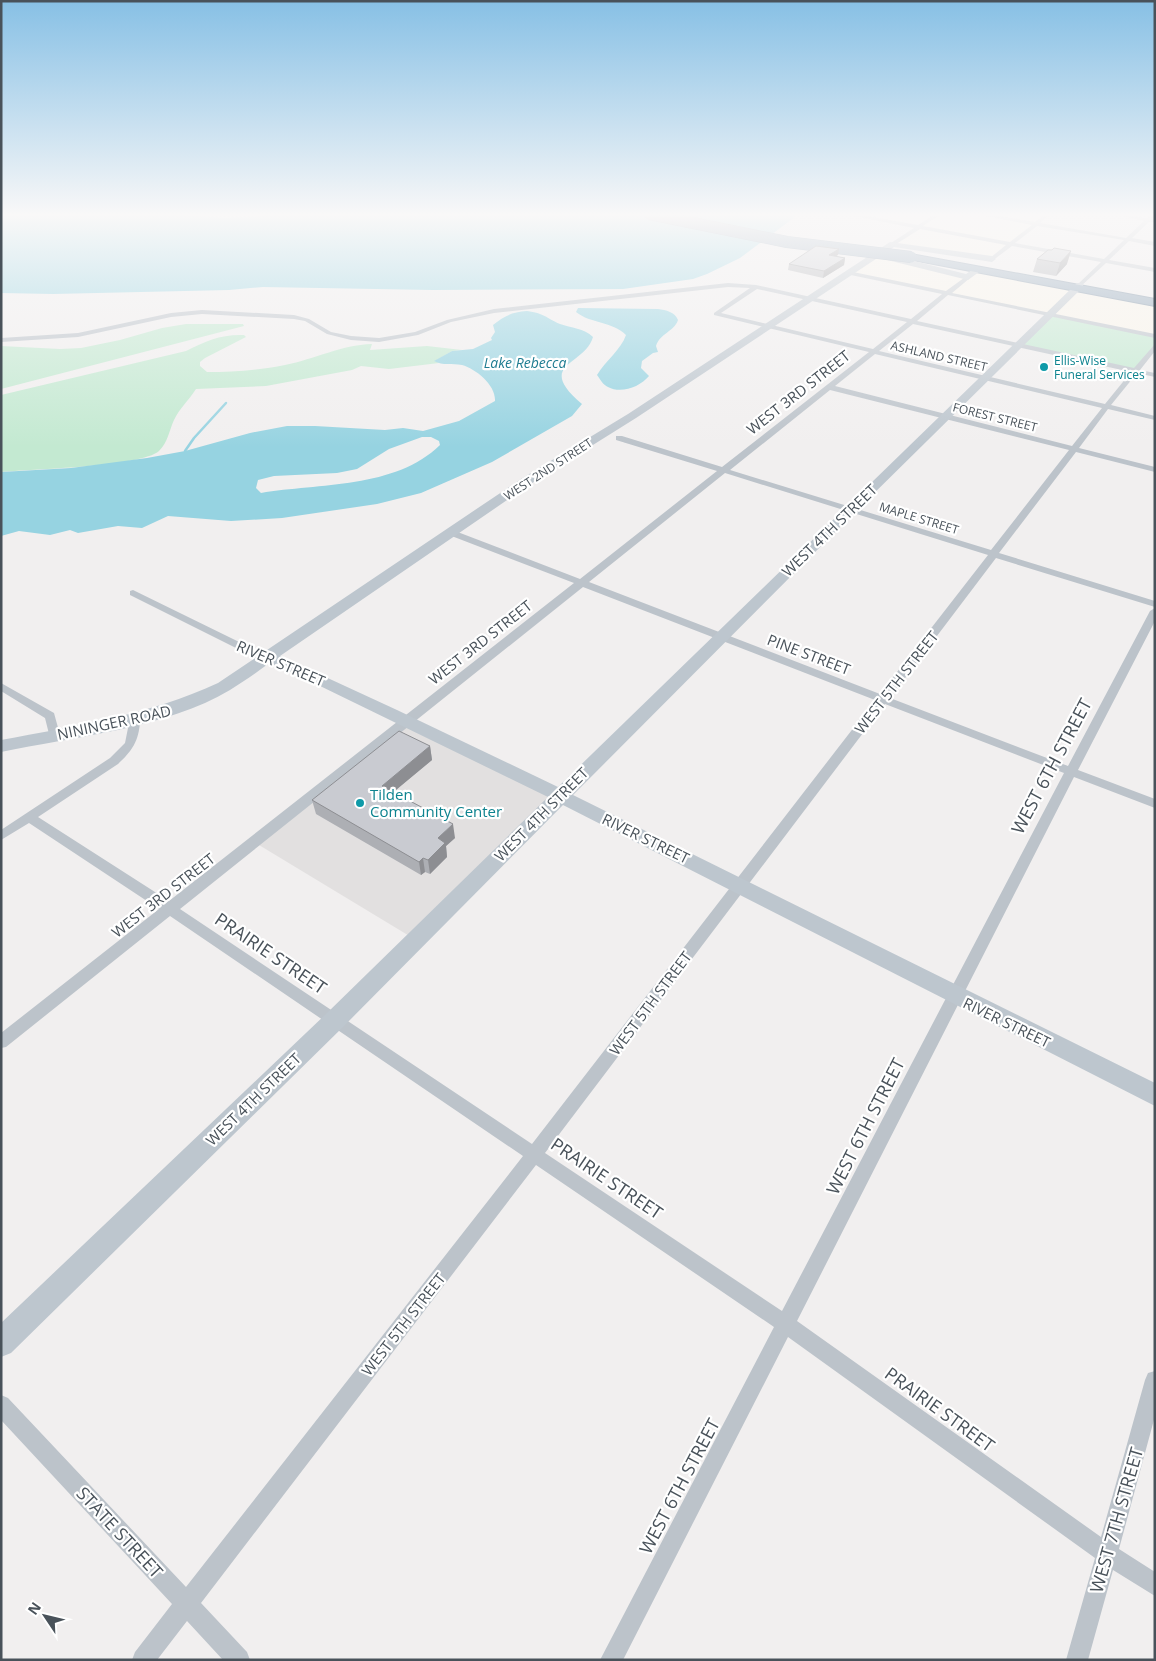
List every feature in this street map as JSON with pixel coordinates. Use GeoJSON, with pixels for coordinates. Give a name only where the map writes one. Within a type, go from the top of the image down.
{"type":"FeatureCollection","features":[{"type":"Feature","properties":{"kind":"highway"},"geometry":{"type":"LineString","coordinates":[[1104,292],[1155,303]]}},
{"type":"Feature","properties":{"kind":"highway"},"geometry":{"type":"LineString","coordinates":[[1111,292],[1155,299]]}},
{"type":"Feature","properties":{"kind":"street"},"geometry":{"type":"LineString","coordinates":[[1,340],[78,335],[118,328],[164,316],[202,312],[288,316],[307,320],[329,333],[350,338],[380,340],[416,334],[449,321],[494,311],[669,292]]}},
{"type":"Feature","properties":{"kind":"street","name":"ASHLAND STREET"},"geometry":{"type":"LineString","coordinates":[[749,292],[716,314],[1155,418]]}},
{"type":"Feature","properties":{"kind":"street"},"geometry":{"type":"LineString","coordinates":[[776,292],[1155,375]]}},
{"type":"Feature","properties":{"kind":"street","name":"WEST 2ND STREET"},"geometry":{"type":"LineString","coordinates":[[224,687],[525,482],[632,416],[821,292]]}},
{"type":"Feature","properties":{"kind":"street"},"geometry":{"type":"LineString","coordinates":[[935,292],[1155,336]]}},
{"type":"Feature","properties":{"kind":"street","name":"WEST 3RD STREET"},"geometry":{"type":"LineString","coordinates":[[1,1042],[580,582],[950,292]]}},
{"type":"Feature","properties":{"kind":"street","name":"WEST 4TH STREET"},"geometry":{"type":"LineString","coordinates":[[1,1342],[335,1020],[721,636],[1073,292]]}},
{"type":"Feature","properties":{"kind":"street","name":"WEST 5TH STREET"},"geometry":{"type":"LineString","coordinates":[[143,1660],[536,1153],[1106,407],[1155,346]]}},
{"type":"Feature","properties":{"kind":"street","name":"FOREST STREET"},"geometry":{"type":"LineString","coordinates":[[829,387],[1155,470]]}},
{"type":"Feature","properties":{"kind":"street","name":"MAPLE STREET"},"geometry":{"type":"LineString","coordinates":[[619,438],[1155,604]]}},
{"type":"Feature","properties":{"kind":"street","name":"PINE STREET"},"geometry":{"type":"LineString","coordinates":[[452,533],[1155,804]]}},
{"type":"Feature","properties":{"kind":"street","name":"RIVER STREET"},"geometry":{"type":"LineString","coordinates":[[133,593],[266,659],[281,661],[406,720],[740,885],[954,995],[1155,1095]]}},
{"type":"Feature","properties":{"kind":"street","name":"WEST 6TH STREET"},"geometry":{"type":"LineString","coordinates":[[611,1660],[1155,610]]}},
{"type":"Feature","properties":{"kind":"street"},"geometry":{"type":"LineString","coordinates":[[1,686],[50,716],[54,735]]}},
{"type":"Feature","properties":{"kind":"street","name":"NININGER ROAD"},"geometry":{"type":"LineString","coordinates":[[1,746],[134,721],[197,701],[224,687]]}},
{"type":"Feature","properties":{"kind":"street"},"geometry":{"type":"LineString","coordinates":[[1,836],[121,756],[127,750],[134,737],[134,721]]}},
{"type":"Feature","properties":{"kind":"street","name":"PRAIRIE STREET"},"geometry":{"type":"LineString","coordinates":[[29,817],[536,1153],[786,1324],[1106,1553],[1155,1585]]}},
{"type":"Feature","properties":{"kind":"street","name":"WEST 7TH STREET"},"geometry":{"type":"LineString","coordinates":[[1077,1660],[1155,1380]]}},
{"type":"Feature","properties":{"kind":"street","name":"STATE STREET"},"geometry":{"type":"LineString","coordinates":[[1,1405],[187,1602],[239,1660]]}},
{"type":"Feature","properties":{"kind":"shaded area"},"geometry":{"type":"Polygon","coordinates":[[[938,292],[1089,292],[1155,303],[1155,336],[938,292]]]}},
{"type":"Feature","properties":{"kind":"shaded area"},"geometry":{"type":"Polygon","coordinates":[[[406,720],[560,795],[416,940],[254,842],[406,720]]]}},
{"type":"Feature","properties":{"kind":"green space"},"geometry":{"type":"Polygon","coordinates":[[[1049,315],[1155,336],[1155,346],[1135,370],[1019,345],[1049,315]]]}},
{"type":"Feature","properties":{"kind":"green space"},"geometry":{"type":"Polygon","coordinates":[[[186,324],[243,324],[244,326],[1,389],[1,346],[60,349],[81,348],[186,324]]]}},
{"type":"Feature","properties":{"kind":"green space"},"geometry":{"type":"Polygon","coordinates":[[[244,335],[246,337],[205,358],[200,362],[200,366],[207,372],[266,368],[285,365],[350,347],[372,344],[370,350],[427,346],[462,350],[452,351],[435,361],[439,363],[389,369],[361,366],[352,370],[266,386],[196,389],[176,416],[162,448],[148,456],[109,464],[1,472],[1,395],[186,351],[221,337],[244,335]]]}},
{"type":"Feature","properties":{"kind":"water"},"geometry":{"type":"Polygon","coordinates":[[[1,292],[162,292],[53,294],[1,292]]]}},
{"type":"Feature","properties":{"kind":"water"},"geometry":{"type":"Polygon","coordinates":[[[578,308],[658,309],[672,313],[678,320],[658,342],[656,346],[658,352],[653,353],[642,361],[641,368],[649,376],[636,386],[619,390],[606,386],[597,375],[620,346],[626,335],[614,327],[582,316],[576,312],[578,308]]]}},
{"type":"Feature","properties":{"kind":"water","name":"Lake Rebecca"},"geometry":{"type":"Polygon","coordinates":[[[527,311],[541,314],[560,324],[586,332],[593,337],[588,347],[566,366],[562,372],[562,380],[568,391],[582,404],[572,416],[492,462],[421,493],[377,504],[282,518],[231,521],[168,516],[142,528],[118,526],[78,533],[70,530],[50,535],[19,531],[1,536],[1,472],[71,468],[147,458],[185,451],[250,433],[287,426],[385,430],[403,428],[423,431],[459,421],[495,401],[492,389],[484,378],[467,367],[434,361],[452,351],[473,349],[492,340],[491,338],[495,332],[493,325],[508,315],[527,311]],[[422,437],[389,449],[357,469],[337,473],[274,476],[258,480],[256,488],[261,493],[355,482],[379,477],[401,470],[422,459],[440,445],[439,441],[431,437],[422,437]]]}},
{"type":"Feature","properties":{"kind":"building","name":"Tilden Community Center"},"geometry":{"type":"Polygon","coordinates":[[[399,731],[430,746],[382,786],[453,824],[438,838],[445,843],[428,860],[423,858],[419,862],[312,800],[399,731]]]}},
{"type":"Feature","properties":{"kind":"waterway"},"geometry":{"type":"LineString","coordinates":[[185,451],[194,438],[226,403]]}},
{"type":"Feature","properties":{"kind":"place","name":"Ellis-Wise Funeral Services"},"geometry":{"type":"Point","coordinates":[1044,367]}},
{"type":"Feature","properties":{"kind":"place","name":"Tilden Community Center"},"geometry":{"type":"Point","coordinates":[360,803]}}]}
